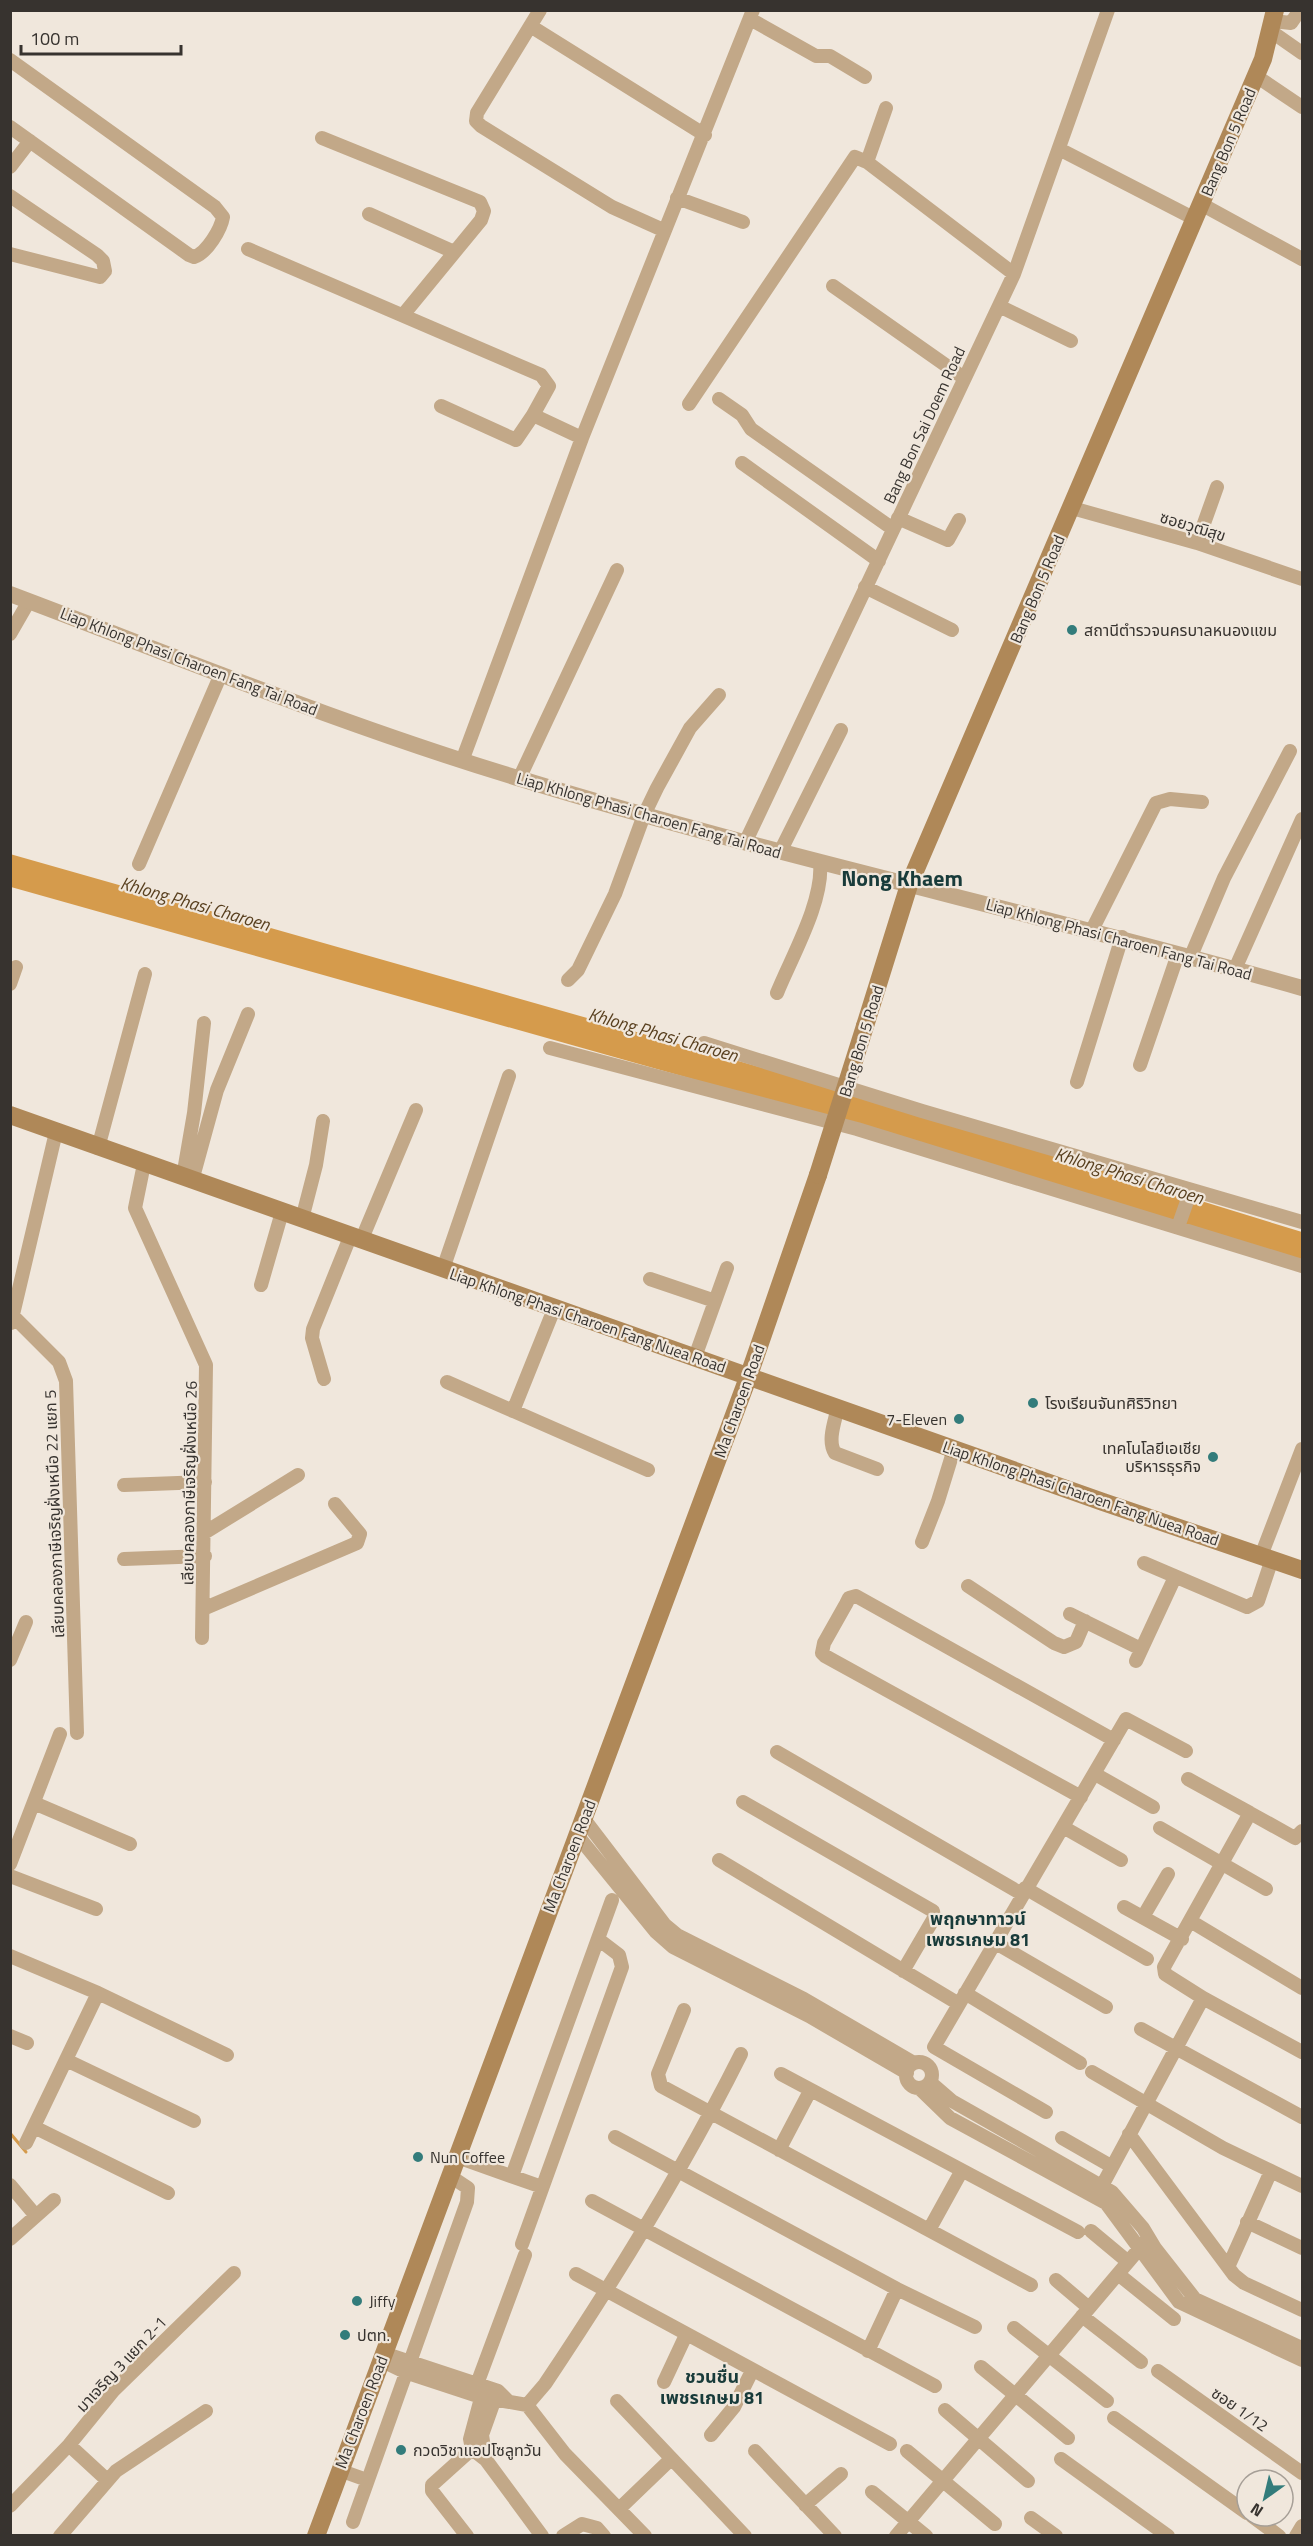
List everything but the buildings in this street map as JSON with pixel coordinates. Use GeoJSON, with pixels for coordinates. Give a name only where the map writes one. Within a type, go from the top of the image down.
{"type":"FeatureCollection","features":[{"type":"Feature","properties":{"kind":"main road","name":"Bang Bon 5 Road"},"geometry":{"type":"LineString","coordinates":[[818,1175],[909,885],[1256,76],[1273,21]]}},
{"type":"Feature","properties":{"kind":"main road","name":"Liap Khlong Phasi Charoen Fang Nuea Road"},"geometry":{"type":"LineString","coordinates":[[11,1116],[554,1309],[749,1375],[1302,1570]]}},
{"type":"Feature","properties":{"kind":"main road","name":"Ma Charoen Road"},"geometry":{"type":"LineString","coordinates":[[316,2535],[749,1375],[818,1175]]}},
{"type":"Feature","properties":{"kind":"street"},"geometry":{"type":"LineString","coordinates":[[540,10],[532,27],[477,113],[476,121],[480,126],[612,207],[663,230]]}},
{"type":"Feature","properties":{"kind":"street","name":"Bang Bon Sai Doem Road"},"geometry":{"type":"LineString","coordinates":[[745,843],[1014,273],[1108,10]]}},
{"type":"Feature","properties":{"kind":"street"},"geometry":{"type":"LineString","coordinates":[[1273,21],[1291,23],[1300,10]]}},
{"type":"Feature","properties":{"kind":"street"},"geometry":{"type":"LineString","coordinates":[[462,761],[582,438],[663,230],[705,135],[752,14],[816,56],[830,56],[865,77]]}},
{"type":"Feature","properties":{"kind":"street"},"geometry":{"type":"LineString","coordinates":[[1273,21],[1302,53]]}},
{"type":"Feature","properties":{"kind":"street"},"geometry":{"type":"LineString","coordinates":[[532,27],[705,135]]}},
{"type":"Feature","properties":{"kind":"street"},"geometry":{"type":"LineString","coordinates":[[10,60],[215,207],[223,217],[222,223],[203,251],[194,256],[189,255],[10,127]]}},
{"type":"Feature","properties":{"kind":"street"},"geometry":{"type":"LineString","coordinates":[[1256,76],[1302,107]]}},
{"type":"Feature","properties":{"kind":"street"},"geometry":{"type":"LineString","coordinates":[[867,162],[886,108]]}},
{"type":"Feature","properties":{"kind":"street"},"geometry":{"type":"LineString","coordinates":[[322,138],[480,202],[484,211],[481,220],[403,315]]}},
{"type":"Feature","properties":{"kind":"street"},"geometry":{"type":"LineString","coordinates":[[10,167],[30,141]]}},
{"type":"Feature","properties":{"kind":"street"},"geometry":{"type":"LineString","coordinates":[[1059,149],[1302,259]]}},
{"type":"Feature","properties":{"kind":"street"},"geometry":{"type":"LineString","coordinates":[[688,404],[851,161],[860,157],[1014,273]]}},
{"type":"Feature","properties":{"kind":"street"},"geometry":{"type":"LineString","coordinates":[[10,196],[97,255],[103,261],[105,272],[100,278],[10,254]]}},
{"type":"Feature","properties":{"kind":"street"},"geometry":{"type":"LineString","coordinates":[[677,198],[743,222]]}},
{"type":"Feature","properties":{"kind":"street"},"geometry":{"type":"LineString","coordinates":[[369,214],[454,252]]}},
{"type":"Feature","properties":{"kind":"street"},"geometry":{"type":"LineString","coordinates":[[248,249],[541,375],[549,386],[516,440],[441,406]]}},
{"type":"Feature","properties":{"kind":"street"},"geometry":{"type":"LineString","coordinates":[[833,286],[964,378]]}},
{"type":"Feature","properties":{"kind":"street"},"geometry":{"type":"LineString","coordinates":[[999,306],[1071,341]]}},
{"type":"Feature","properties":{"kind":"street"},"geometry":{"type":"LineString","coordinates":[[719,399],[742,415],[751,429],[896,523],[948,540],[959,520]]}},
{"type":"Feature","properties":{"kind":"street"},"geometry":{"type":"LineString","coordinates":[[533,415],[582,438]]}},
{"type":"Feature","properties":{"kind":"street"},"geometry":{"type":"LineString","coordinates":[[742,463],[879,561]]}},
{"type":"Feature","properties":{"kind":"street"},"geometry":{"type":"LineString","coordinates":[[1197,543],[1217,487]]}},
{"type":"Feature","properties":{"kind":"street","name":"ซอยวุฒิสุข"},"geometry":{"type":"LineString","coordinates":[[1072,508],[1197,543],[1302,578]]}},
{"type":"Feature","properties":{"kind":"street"},"geometry":{"type":"LineString","coordinates":[[519,779],[616,570]]}},
{"type":"Feature","properties":{"kind":"street"},"geometry":{"type":"LineString","coordinates":[[865,587],[952,630]]}},
{"type":"Feature","properties":{"kind":"street","name":"Liap Khlong Phasi Charoen Fang Tai Road"},"geometry":{"type":"LineString","coordinates":[[10,594],[222,674],[462,761],[519,779],[745,843],[1122,937],[1302,988]]}},
{"type":"Feature","properties":{"kind":"street"},"geometry":{"type":"LineString","coordinates":[[10,634],[29,601]]}},
{"type":"Feature","properties":{"kind":"street"},"geometry":{"type":"LineString","coordinates":[[139,864],[222,674]]}},
{"type":"Feature","properties":{"kind":"street"},"geometry":{"type":"LineString","coordinates":[[568,980],[578,970],[615,894],[644,815],[690,728],[719,695]]}},
{"type":"Feature","properties":{"kind":"street"},"geometry":{"type":"LineString","coordinates":[[780,852],[841,730]]}},
{"type":"Feature","properties":{"kind":"street"},"geometry":{"type":"LineString","coordinates":[[1140,1065],[1184,955],[1290,751]]}},
{"type":"Feature","properties":{"kind":"street"},"geometry":{"type":"LineString","coordinates":[[1092,930],[1156,803],[1170,799],[1202,802]]}},
{"type":"Feature","properties":{"kind":"street"},"geometry":{"type":"LineString","coordinates":[[1235,969],[1302,819]]}},
{"type":"Feature","properties":{"kind":"street"},"geometry":{"type":"LineString","coordinates":[[777,993],[815,899],[820,881],[820,862]]}},
{"type":"Feature","properties":{"kind":"street"},"geometry":{"type":"LineString","coordinates":[[1077,1082],[1122,937]]}},
{"type":"Feature","properties":{"kind":"street"},"geometry":{"type":"LineString","coordinates":[[10,984],[16,967]]}},
{"type":"Feature","properties":{"kind":"street"},"geometry":{"type":"LineString","coordinates":[[98,1148],[145,974]]}},
{"type":"Feature","properties":{"kind":"street"},"geometry":{"type":"LineString","coordinates":[[187,1179],[217,1089],[248,1014]]}},
{"type":"Feature","properties":{"kind":"street"},"geometry":{"type":"LineString","coordinates":[[187,1179],[204,1023]]}},
{"type":"Feature","properties":{"kind":"street"},"geometry":{"type":"LineString","coordinates":[[704,1043],[1190,1192],[1302,1222]]}},
{"type":"Feature","properties":{"kind":"street"},"geometry":{"type":"LineString","coordinates":[[550,1048],[857,1129],[1179,1226],[1302,1266]]}},
{"type":"Feature","properties":{"kind":"street"},"geometry":{"type":"LineString","coordinates":[[443,1269],[509,1076]]}},
{"type":"Feature","properties":{"kind":"street"},"geometry":{"type":"LineString","coordinates":[[324,1379],[312,1338],[314,1329],[416,1110]]}},
{"type":"Feature","properties":{"kind":"street"},"geometry":{"type":"LineString","coordinates":[[302,1219],[316,1165],[323,1120]]}},
{"type":"Feature","properties":{"kind":"street"},"geometry":{"type":"LineString","coordinates":[[11,1319],[56,1132]]}},
{"type":"Feature","properties":{"kind":"street","name":"เลียบคลองภาษีเจริญฝั่งเหนือ 26"},"geometry":{"type":"LineString","coordinates":[[144,1164],[136,1199],[137,1213],[205,1360],[205,1556],[202,1638]]}},
{"type":"Feature","properties":{"kind":"street"},"geometry":{"type":"LineString","coordinates":[[1179,1226],[1190,1192]]}},
{"type":"Feature","properties":{"kind":"street"},"geometry":{"type":"LineString","coordinates":[[261,1285],[282,1212]]}},
{"type":"Feature","properties":{"kind":"street"},"geometry":{"type":"LineString","coordinates":[[695,1357],[727,1268]]}},
{"type":"Feature","properties":{"kind":"street"},"geometry":{"type":"LineString","coordinates":[[650,1279],[715,1301]]}},
{"type":"Feature","properties":{"kind":"street"},"geometry":{"type":"LineString","coordinates":[[513,1411],[554,1309]]}},
{"type":"Feature","properties":{"kind":"street","name":"เลียบคลองภาษีเจริญฝั่งเหนือ 22 แยก 5"},"geometry":{"type":"LineString","coordinates":[[11,1319],[59,1362],[66,1381],[77,1733]]}},
{"type":"Feature","properties":{"kind":"street"},"geometry":{"type":"LineString","coordinates":[[447,1382],[648,1470]]}},
{"type":"Feature","properties":{"kind":"street"},"geometry":{"type":"LineString","coordinates":[[838,1407],[832,1436],[832,1448],[835,1453],[877,1469]]}},
{"type":"Feature","properties":{"kind":"street"},"geometry":{"type":"LineString","coordinates":[[922,1542],[954,1449]]}},
{"type":"Feature","properties":{"kind":"street"},"geometry":{"type":"LineString","coordinates":[[1144,1563],[1242,1606],[1252,1607],[1258,1601],[1267,1558],[1302,1449]]}},
{"type":"Feature","properties":{"kind":"street"},"geometry":{"type":"LineString","coordinates":[[204,1533],[298,1475]]}},
{"type":"Feature","properties":{"kind":"street"},"geometry":{"type":"LineString","coordinates":[[124,1485],[205,1482]]}},
{"type":"Feature","properties":{"kind":"street"},"geometry":{"type":"LineString","coordinates":[[203,1609],[357,1543],[360,1534],[335,1504]]}},
{"type":"Feature","properties":{"kind":"street"},"geometry":{"type":"LineString","coordinates":[[124,1559],[205,1556]]}},
{"type":"Feature","properties":{"kind":"street"},"geometry":{"type":"LineString","coordinates":[[1070,1614],[1139,1655],[1175,1577]]}},
{"type":"Feature","properties":{"kind":"street"},"geometry":{"type":"LineString","coordinates":[[968,1586],[1054,1643],[1064,1647],[1076,1642],[1085,1622]]}},
{"type":"Feature","properties":{"kind":"street"},"geometry":{"type":"LineString","coordinates":[[1081,1797],[825,1656],[822,1653],[824,1643],[849,1598],[856,1596],[1114,1740]]}},
{"type":"Feature","properties":{"kind":"street"},"geometry":{"type":"LineString","coordinates":[[10,1660],[26,1622]]}},
{"type":"Feature","properties":{"kind":"street"},"geometry":{"type":"LineString","coordinates":[[1186,1751],[1126,1719],[934,2047],[928,2050],[908,2082],[925,2085],[950,2118],[1099,2192],[1106,2203],[1195,2299],[1302,2348]]}},
{"type":"Feature","properties":{"kind":"street"},"geometry":{"type":"LineString","coordinates":[[10,1864],[60,1734]]}},
{"type":"Feature","properties":{"kind":"street"},"geometry":{"type":"LineString","coordinates":[[777,1752],[1147,1959]]}},
{"type":"Feature","properties":{"kind":"street"},"geometry":{"type":"LineString","coordinates":[[1095,1774],[1153,1807]]}},
{"type":"Feature","properties":{"kind":"street"},"geometry":{"type":"LineString","coordinates":[[1188,1779],[1295,1838],[1302,1831]]}},
{"type":"Feature","properties":{"kind":"street"},"geometry":{"type":"LineString","coordinates":[[743,1802],[933,1911],[934,1918],[903,1971]]}},
{"type":"Feature","properties":{"kind":"street"},"geometry":{"type":"LineString","coordinates":[[34,1803],[130,1844]]}},
{"type":"Feature","properties":{"kind":"street"},"geometry":{"type":"LineString","coordinates":[[1250,1813],[1182,1940],[1164,1967],[1165,1974],[1203,1998],[1302,2052]]}},
{"type":"Feature","properties":{"kind":"street"},"geometry":{"type":"LineString","coordinates":[[580,1827],[661,1929],[672,1947],[743,1975],[854,2035],[932,2073],[925,2085]]}},
{"type":"Feature","properties":{"kind":"street"},"geometry":{"type":"LineString","coordinates":[[1063,1827],[1121,1860]]}},
{"type":"Feature","properties":{"kind":"street"},"geometry":{"type":"LineString","coordinates":[[1160,1828],[1266,1889]]}},
{"type":"Feature","properties":{"kind":"street"},"geometry":{"type":"LineString","coordinates":[[719,1860],[903,1971],[962,1999],[1080,2063]]}},
{"type":"Feature","properties":{"kind":"street"},"geometry":{"type":"LineString","coordinates":[[1143,1917],[1168,1874]]}},
{"type":"Feature","properties":{"kind":"street"},"geometry":{"type":"LineString","coordinates":[[10,1876],[96,1909]]}},
{"type":"Feature","properties":{"kind":"street"},"geometry":{"type":"LineString","coordinates":[[512,2176],[612,1900]]}},
{"type":"Feature","properties":{"kind":"street"},"geometry":{"type":"LineString","coordinates":[[1125,1907],[1182,1940]]}},
{"type":"Feature","properties":{"kind":"street"},"geometry":{"type":"LineString","coordinates":[[1192,1922],[1302,1988]]}},
{"type":"Feature","properties":{"kind":"street"},"geometry":{"type":"LineString","coordinates":[[486,2460],[482,2435],[523,2249],[542,2187],[622,1967],[619,1955],[598,1939]]}},
{"type":"Feature","properties":{"kind":"street"},"geometry":{"type":"LineString","coordinates":[[994,1942],[1106,2007]]}},
{"type":"Feature","properties":{"kind":"street"},"geometry":{"type":"LineString","coordinates":[[10,1956],[98,1993],[227,2055]]}},
{"type":"Feature","properties":{"kind":"street"},"geometry":{"type":"LineString","coordinates":[[26,2143],[98,1993]]}},
{"type":"Feature","properties":{"kind":"street"},"geometry":{"type":"LineString","coordinates":[[1099,2192],[1203,1998]]}},
{"type":"Feature","properties":{"kind":"street"},"geometry":{"type":"LineString","coordinates":[[684,2010],[658,2074],[659,2083],[1031,2285]]}},
{"type":"Feature","properties":{"kind":"street"},"geometry":{"type":"LineString","coordinates":[[1141,2030],[1302,2117]]}},
{"type":"Feature","properties":{"kind":"street"},"geometry":{"type":"LineString","coordinates":[[10,2036],[27,2043]]}},
{"type":"Feature","properties":{"kind":"street"},"geometry":{"type":"LineString","coordinates":[[934,2047],[1046,2112]]}},
{"type":"Feature","properties":{"kind":"street"},"geometry":{"type":"LineString","coordinates":[[527,2405],[545,2384],[643,2230],[711,2113],[741,2054]]}},
{"type":"Feature","properties":{"kind":"street"},"geometry":{"type":"LineString","coordinates":[[66,2060],[194,2121]]}},
{"type":"Feature","properties":{"kind":"street"},"geometry":{"type":"LineString","coordinates":[[1092,2072],[1223,2148],[1302,2186]]}},
{"type":"Feature","properties":{"kind":"street"},"geometry":{"type":"LineString","coordinates":[[781,2074],[961,2172],[1084,2232],[1127,2261]]}},
{"type":"Feature","properties":{"kind":"street"},"geometry":{"type":"LineString","coordinates":[[779,2150],[810,2091]]}},
{"type":"Feature","properties":{"kind":"street"},"geometry":{"type":"LineString","coordinates":[[34,2127],[168,2193]]}},
{"type":"Feature","properties":{"kind":"street"},"geometry":{"type":"LineString","coordinates":[[1129,2134],[1229,2265],[1234,2275],[1244,2283],[1302,2310]]}},
{"type":"Feature","properties":{"kind":"street"},"geometry":{"type":"LineString","coordinates":[[615,2137],[897,2289],[975,2327]]}},
{"type":"Feature","properties":{"kind":"street"},"geometry":{"type":"LineString","coordinates":[[1062,2139],[1111,2166]]}},
{"type":"Feature","properties":{"kind":"street"},"geometry":{"type":"LineString","coordinates":[[457,2157],[542,2187]]}},
{"type":"Feature","properties":{"kind":"street"},"geometry":{"type":"LineString","coordinates":[[1229,2265],[1271,2171]]}},
{"type":"Feature","properties":{"kind":"street"},"geometry":{"type":"LineString","coordinates":[[928,2230],[961,2172]]}},
{"type":"Feature","properties":{"kind":"street"},"geometry":{"type":"LineString","coordinates":[[353,2522],[467,2202],[468,2188],[450,2176]]}},
{"type":"Feature","properties":{"kind":"street"},"geometry":{"type":"LineString","coordinates":[[10,2185],[36,2216]]}},
{"type":"Feature","properties":{"kind":"street"},"geometry":{"type":"LineString","coordinates":[[10,2239],[54,2200]]}},
{"type":"Feature","properties":{"kind":"street"},"geometry":{"type":"LineString","coordinates":[[592,2201],[935,2386]]}},
{"type":"Feature","properties":{"kind":"street"},"geometry":{"type":"LineString","coordinates":[[1247,2222],[1302,2248]]}},
{"type":"Feature","properties":{"kind":"street"},"geometry":{"type":"LineString","coordinates":[[896,2535],[1144,2242]]}},
{"type":"Feature","properties":{"kind":"street"},"geometry":{"type":"LineString","coordinates":[[1144,2242],[1179,2302],[1302,2360]]}},
{"type":"Feature","properties":{"kind":"street","name":"มาเจริญ 3 แยก 2-1"},"geometry":{"type":"LineString","coordinates":[[10,2506],[69,2445],[113,2391],[234,2273]]}},
{"type":"Feature","properties":{"kind":"street"},"geometry":{"type":"LineString","coordinates":[[576,2274],[890,2444]]}},
{"type":"Feature","properties":{"kind":"street"},"geometry":{"type":"LineString","coordinates":[[1118,2274],[1174,2319]]}},
{"type":"Feature","properties":{"kind":"street"},"geometry":{"type":"LineString","coordinates":[[1056,2280],[1086,2312],[1141,2362]]}},
{"type":"Feature","properties":{"kind":"street"},"geometry":{"type":"LineString","coordinates":[[868,2351],[897,2289]]}},
{"type":"Feature","properties":{"kind":"street"},"geometry":{"type":"LineString","coordinates":[[1014,2328],[1107,2401]]}},
{"type":"Feature","properties":{"kind":"street"},"geometry":{"type":"LineString","coordinates":[[664,2382],[686,2335]]}},
{"type":"Feature","properties":{"kind":"street"},"geometry":{"type":"LineString","coordinates":[[382,2357],[527,2405],[565,2454],[645,2535]]}},
{"type":"Feature","properties":{"kind":"street"},"geometry":{"type":"LineString","coordinates":[[981,2367],[1068,2438]]}},
{"type":"Feature","properties":{"kind":"street"},"geometry":{"type":"LineString","coordinates":[[711,2435],[734,2407],[752,2371]]}},
{"type":"Feature","properties":{"kind":"street","name":"ซอย 1/12"},"geometry":{"type":"LineString","coordinates":[[1158,2371],[1302,2473]]}},
{"type":"Feature","properties":{"kind":"street"},"geometry":{"type":"LineString","coordinates":[[490,2393],[470,2439],[472,2449],[486,2460],[542,2535]]}},
{"type":"Feature","properties":{"kind":"street"},"geometry":{"type":"LineString","coordinates":[[617,2402],[745,2535]]}},
{"type":"Feature","properties":{"kind":"street"},"geometry":{"type":"LineString","coordinates":[[945,2410],[1028,2481]]}},
{"type":"Feature","properties":{"kind":"street"},"geometry":{"type":"LineString","coordinates":[[60,2535],[116,2471],[206,2411]]}},
{"type":"Feature","properties":{"kind":"street"},"geometry":{"type":"LineString","coordinates":[[1113,2418],[1235,2504]]}},
{"type":"Feature","properties":{"kind":"street"},"geometry":{"type":"LineString","coordinates":[[69,2445],[107,2480]]}},
{"type":"Feature","properties":{"kind":"street"},"geometry":{"type":"LineString","coordinates":[[467,2535],[432,2491],[432,2485],[472,2449]]}},
{"type":"Feature","properties":{"kind":"street"},"geometry":{"type":"LineString","coordinates":[[755,2451],[835,2535]]}},
{"type":"Feature","properties":{"kind":"street"},"geometry":{"type":"LineString","coordinates":[[907,2451],[995,2524]]}},
{"type":"Feature","properties":{"kind":"street"},"geometry":{"type":"LineString","coordinates":[[619,2509],[671,2459]]}},
{"type":"Feature","properties":{"kind":"street"},"geometry":{"type":"LineString","coordinates":[[1061,2459],[1168,2535]]}},
{"type":"Feature","properties":{"kind":"street"},"geometry":{"type":"LineString","coordinates":[[339,2470],[367,2480]]}},
{"type":"Feature","properties":{"kind":"street"},"geometry":{"type":"LineString","coordinates":[[805,2505],[841,2474]]}},
{"type":"Feature","properties":{"kind":"street"},"geometry":{"type":"LineString","coordinates":[[872,2492],[926,2535]]}},
{"type":"Feature","properties":{"kind":"street"},"geometry":{"type":"LineString","coordinates":[[1031,2518],[1056,2535]]}},
{"type":"Feature","properties":{"kind":"street"},"geometry":{"type":"LineString","coordinates":[[563,2535],[582,2524],[597,2528],[604,2535]]}},
{"type":"Feature","properties":{"kind":"street"},"geometry":{"type":"LineString","coordinates":[[1296,2535],[1302,2526]]}},
{"type":"Feature","properties":{"kind":"shaded area"},"geometry":{"type":"Polygon","coordinates":[[[10,854],[837,1089],[1302,1232],[1302,1260],[827,1117],[11,887],[10,854]]]}},
{"type":"Feature","properties":{"kind":"waterway"},"geometry":{"type":"LineString","coordinates":[[10,2133],[26,2152]]}},
{"type":"Feature","properties":{"kind":"place","name":"สถานีตำรวจนครบาลหนองแขม"},"geometry":{"type":"Point","coordinates":[1072,630]}},
{"type":"Feature","properties":{"kind":"place","name":"โรงเรียนจันทศิริวิทยา"},"geometry":{"type":"Point","coordinates":[1033,1403]}},
{"type":"Feature","properties":{"kind":"place","name":"7-Eleven"},"geometry":{"type":"Point","coordinates":[959,1419]}},
{"type":"Feature","properties":{"kind":"place","name":"เทคโนโลยีเอเชีย บริหารธุรกิจ"},"geometry":{"type":"Point","coordinates":[1213,1457]}},
{"type":"Feature","properties":{"kind":"place","name":"Nun Coffee"},"geometry":{"type":"Point","coordinates":[418,2157]}},
{"type":"Feature","properties":{"kind":"place","name":"Jiffy"},"geometry":{"type":"Point","coordinates":[357,2301]}},
{"type":"Feature","properties":{"kind":"place","name":"ปตท."},"geometry":{"type":"Point","coordinates":[345,2335]}},
{"type":"Feature","properties":{"kind":"place","name":"กวดวิชาแอปโซลูทวัน"},"geometry":{"type":"Point","coordinates":[401,2450]}},
{"type":"Feature","properties":{"kind":"district","name":"Nong Khaem"},"geometry":{"type":"Point","coordinates":[902,878]}},
{"type":"Feature","properties":{"kind":"district","name":"พฤกษาทาวน์ เพชรเกษม 81"},"geometry":{"type":"Point","coordinates":[978,1929]}},
{"type":"Feature","properties":{"kind":"district","name":"ชวนชื่น เพชรเกษม 81"},"geometry":{"type":"Point","coordinates":[712,2387]}},
{"type":"Feature","properties":{"kind":"water label","name":"Khlong Phasi Charoen"},"geometry":{"type":"Point","coordinates":[195,904]}},
{"type":"Feature","properties":{"kind":"water label","name":"Khlong Phasi Charoen"},"geometry":{"type":"Point","coordinates":[663,1035]}},
{"type":"Feature","properties":{"kind":"water label","name":"Khlong Phasi Charoen"},"geometry":{"type":"Point","coordinates":[1129,1176]}}]}
